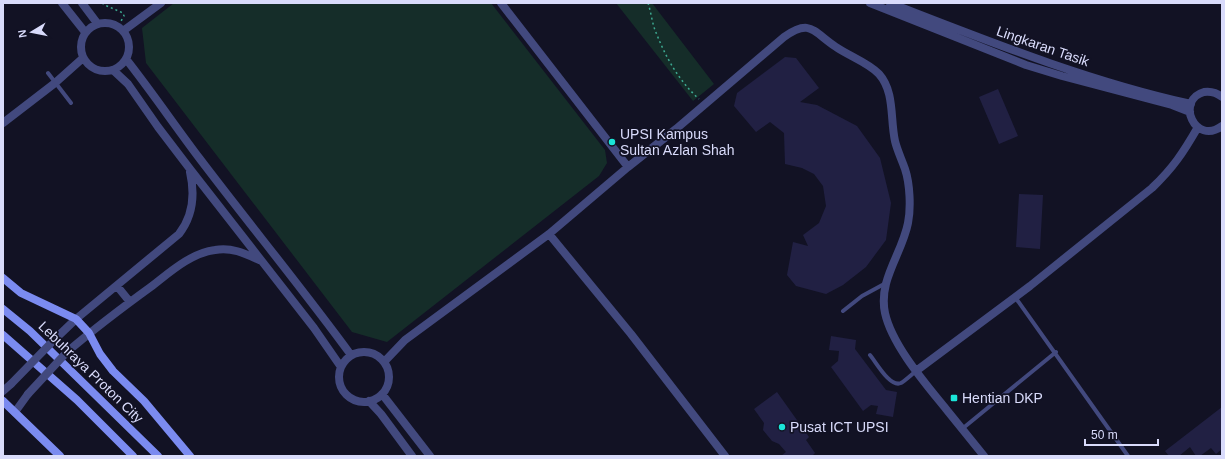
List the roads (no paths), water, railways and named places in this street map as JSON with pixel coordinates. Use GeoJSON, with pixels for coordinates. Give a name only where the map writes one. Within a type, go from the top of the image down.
{"type":"FeatureCollection","features":[{"type":"Feature","properties":{"kind":"main road"},"geometry":{"type":"LineString","coordinates":[[3,278],[21,293],[76,319],[89,333],[100,354],[113,371],[144,401],[190,456]]}},
{"type":"Feature","properties":{"kind":"main road","name":"Lebuhraya Proton City"},"geometry":{"type":"LineString","coordinates":[[3,309],[30,331],[158,456]]}},
{"type":"Feature","properties":{"kind":"main road"},"geometry":{"type":"LineString","coordinates":[[3,335],[77,400],[133,456]]}},
{"type":"Feature","properties":{"kind":"main road"},"geometry":{"type":"LineString","coordinates":[[3,401],[60,456]]}},
{"type":"Feature","properties":{"kind":"street"},"geometry":{"type":"LineString","coordinates":[[62,3],[85,32]]}},
{"type":"Feature","properties":{"kind":"street"},"geometry":{"type":"LineString","coordinates":[[82,3],[97,23]]}},
{"type":"Feature","properties":{"kind":"street"},"geometry":{"type":"LineString","coordinates":[[121,28],[161,3]]}},
{"type":"Feature","properties":{"kind":"street"},"geometry":{"type":"LineString","coordinates":[[501,3],[628,167]]}},
{"type":"Feature","properties":{"kind":"street"},"geometry":{"type":"LineString","coordinates":[[870,3],[1026,65],[1190,112]]}},
{"type":"Feature","properties":{"kind":"street","name":"Lingkaran Tasik"},"geometry":{"type":"LineString","coordinates":[[890,3],[1035,59],[1136,90],[1191,104]]}},
{"type":"Feature","properties":{"kind":"street"},"geometry":{"type":"LineString","coordinates":[[104,22],[112,23],[121,28],[129,45],[126,60],[113,70],[105,71],[96,69],[89,65],[83,58],[81,52],[81,45],[85,32],[88,28],[97,23],[104,22]]}},
{"type":"Feature","properties":{"kind":"street"},"geometry":{"type":"LineString","coordinates":[[384,362],[405,340],[549,234],[784,37],[795,29],[804,27],[813,29],[830,43],[870,67],[879,74],[885,84],[889,94],[895,142],[906,171],[909,199],[908,223],[886,283],[883,298],[885,313],[897,343],[916,371],[984,456]]}},
{"type":"Feature","properties":{"kind":"street"},"geometry":{"type":"LineString","coordinates":[[3,123],[55,83],[83,58]]}},
{"type":"Feature","properties":{"kind":"street"},"geometry":{"type":"LineString","coordinates":[[126,60],[351,355]]}},
{"type":"Feature","properties":{"kind":"street"},"geometry":{"type":"LineString","coordinates":[[113,70],[128,84],[190,170],[314,328],[341,367]]}},
{"type":"Feature","properties":{"kind":"street"},"geometry":{"type":"LineString","coordinates":[[1221,95],[1214,92],[1200,94],[1191,104],[1190,112],[1194,123],[1198,127],[1210,131],[1216,130],[1222,126]]}},
{"type":"Feature","properties":{"kind":"street"},"geometry":{"type":"LineString","coordinates":[[916,371],[1015,297],[1152,188],[1169,172],[1198,127]]}},
{"type":"Feature","properties":{"kind":"street"},"geometry":{"type":"LineString","coordinates":[[3,391],[76,319],[179,234],[186,225],[193,200],[193,183],[190,170]]}},
{"type":"Feature","properties":{"kind":"street"},"geometry":{"type":"LineString","coordinates":[[549,234],[631,334],[725,456]]}},
{"type":"Feature","properties":{"kind":"street"},"geometry":{"type":"LineString","coordinates":[[15,412],[28,394],[67,352],[89,333],[180,265],[199,254],[215,250],[232,249],[261,261]]}},
{"type":"Feature","properties":{"kind":"street"},"geometry":{"type":"LineString","coordinates":[[117,286],[130,302]]}},
{"type":"Feature","properties":{"kind":"street"},"geometry":{"type":"LineString","coordinates":[[358,352],[372,353],[384,362],[388,370],[389,378],[387,386],[382,394],[369,401],[356,400],[345,393],[339,380],[341,367],[351,355],[358,352]]}},
{"type":"Feature","properties":{"kind":"street"},"geometry":{"type":"LineString","coordinates":[[382,394],[430,456]]}},
{"type":"Feature","properties":{"kind":"street"},"geometry":{"type":"LineString","coordinates":[[369,401],[381,414],[412,456]]}},
{"type":"Feature","properties":{"kind":"lane"},"geometry":{"type":"LineString","coordinates":[[48,73],[71,103]]}},
{"type":"Feature","properties":{"kind":"lane"},"geometry":{"type":"LineString","coordinates":[[843,311],[862,296],[886,283]]}},
{"type":"Feature","properties":{"kind":"lane"},"geometry":{"type":"LineString","coordinates":[[1015,297],[1056,352],[1128,456]]}},
{"type":"Feature","properties":{"kind":"lane"},"geometry":{"type":"LineString","coordinates":[[962,429],[1056,352]]}},
{"type":"Feature","properties":{"kind":"lane"},"geometry":{"type":"LineString","coordinates":[[870,355],[890,382],[896,384],[901,383],[916,371]]}},
{"type":"Feature","properties":{"kind":"place","name":"UPSI Kampus Sultan Azlan Shah"},"geometry":{"type":"Point","coordinates":[612,142]}},
{"type":"Feature","properties":{"kind":"place","name":"Hentian DKP"},"geometry":{"type":"Point","coordinates":[954,398]}},
{"type":"Feature","properties":{"kind":"place","name":"Pusat ICT UPSI"},"geometry":{"type":"Point","coordinates":[782,427]}}]}
